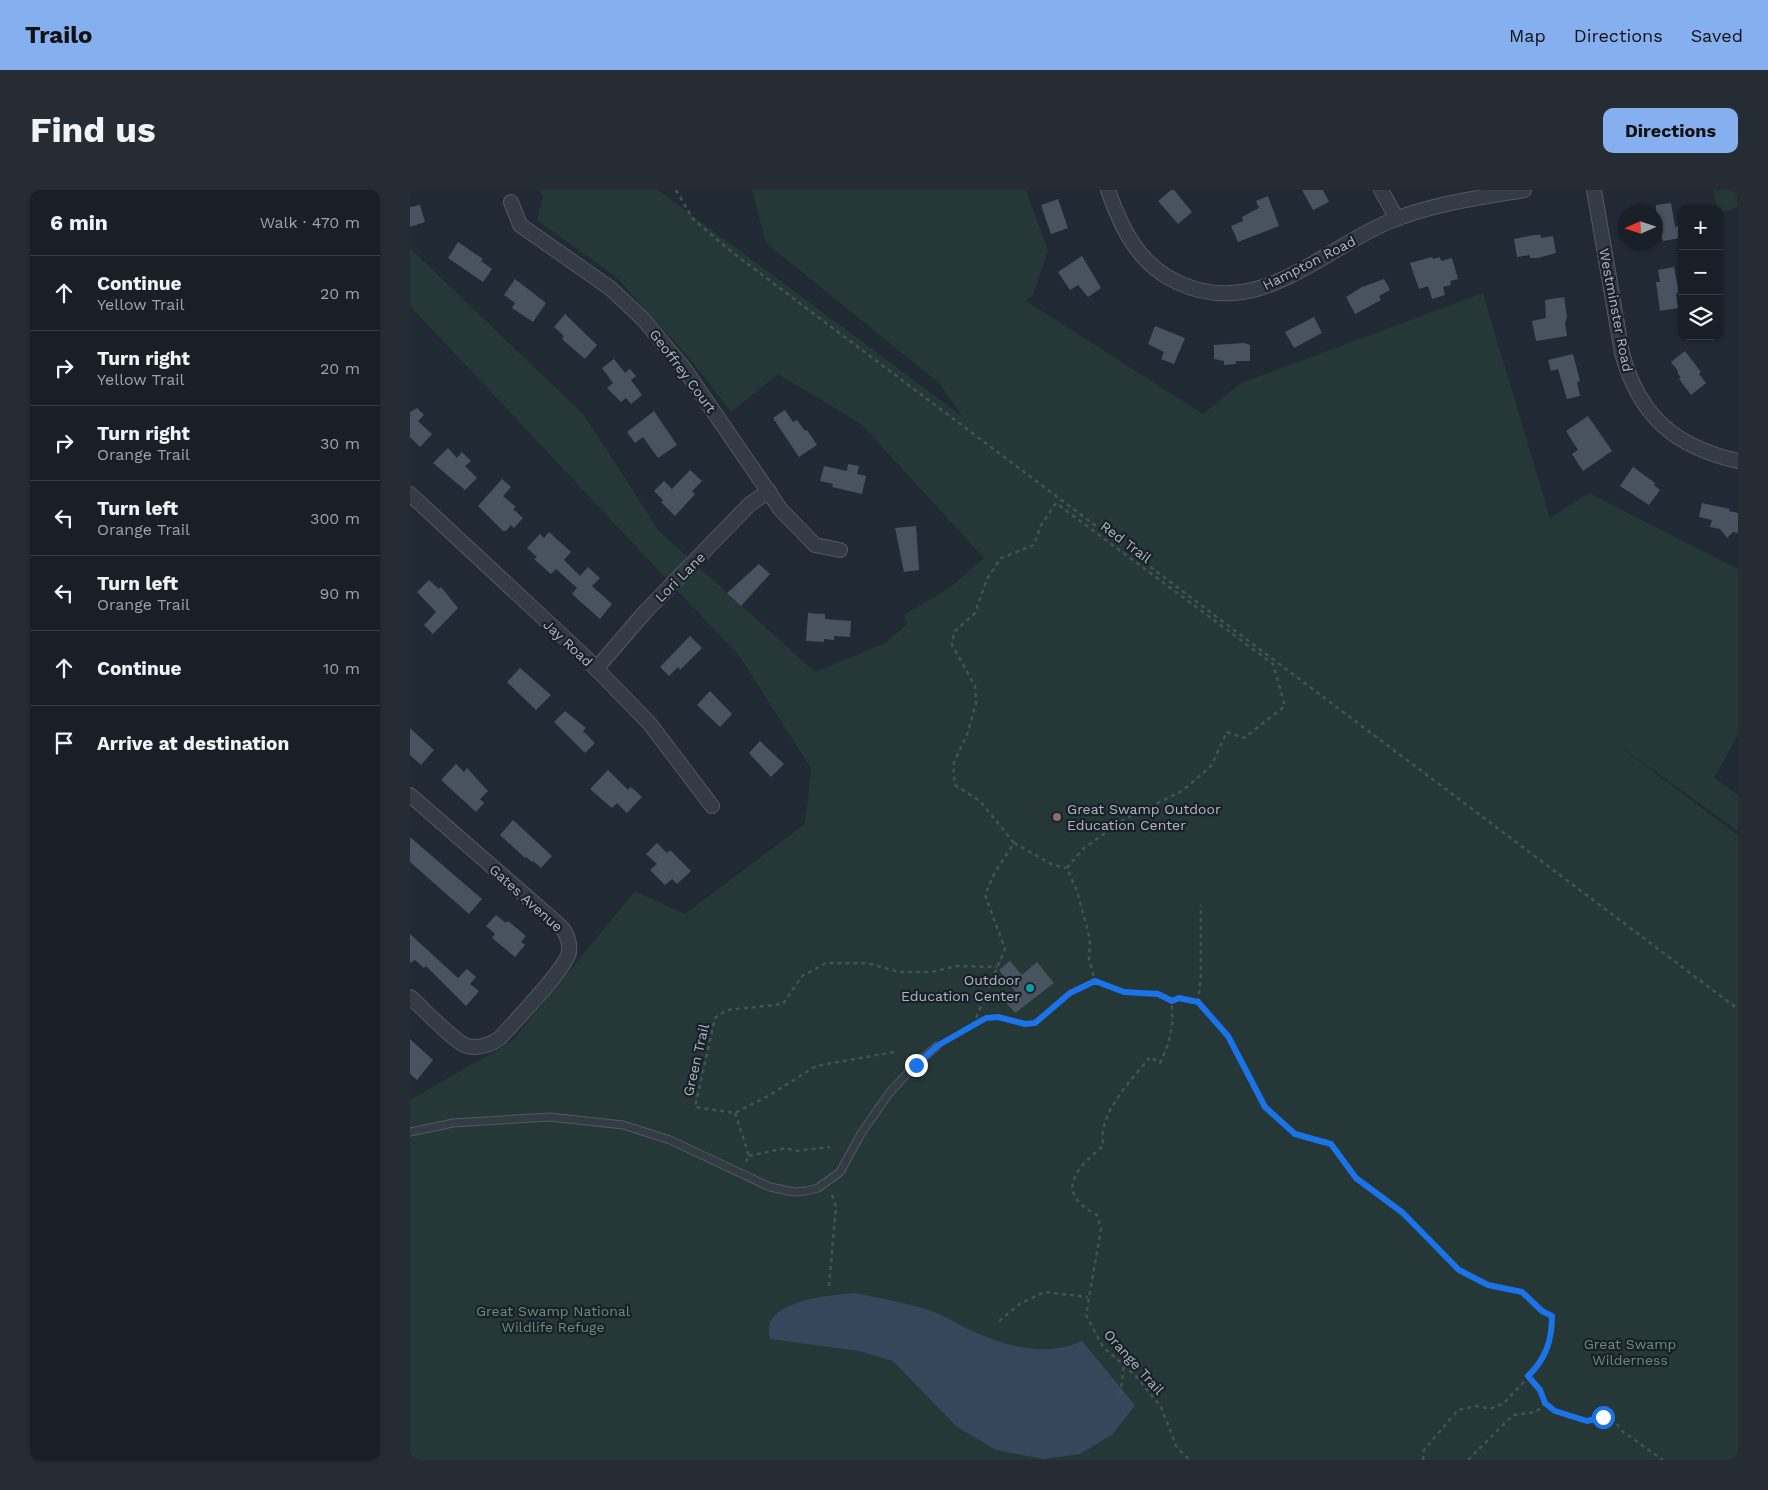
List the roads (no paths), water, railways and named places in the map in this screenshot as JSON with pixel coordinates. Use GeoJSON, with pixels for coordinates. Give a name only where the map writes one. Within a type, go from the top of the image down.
{"type":"FeatureCollection","features":[{"type":"Feature","properties":{"kind":"street","name":"Hampton Road"},"geometry":{"type":"LineString","coordinates":[[1108,190],[1125,231],[1135,248],[1150,265],[1169,278],[1188,287],[1205,293],[1222,294],[1238,294],[1270,285],[1397,219],[1439,205],[1524,190]]}},
{"type":"Feature","properties":{"kind":"street"},"geometry":{"type":"LineString","coordinates":[[1381,190],[1397,219]]}},
{"type":"Feature","properties":{"kind":"street","name":"Westminster Road"},"geometry":{"type":"LineString","coordinates":[[1594,190],[1622,353],[1628,376],[1638,396],[1665,430],[1687,445],[1738,462]]}},
{"type":"Feature","properties":{"kind":"street","name":"Geoffrey Court"},"geometry":{"type":"LineString","coordinates":[[511,202],[520,225],[610,288],[643,319],[683,367],[768,491],[794,525],[815,545],[840,550]]}},
{"type":"Feature","properties":{"kind":"street","name":"Lori Lane"},"geometry":{"type":"LineString","coordinates":[[596,669],[625,633],[750,504],[768,491]]}},
{"type":"Feature","properties":{"kind":"street","name":"Jay Road"},"geometry":{"type":"LineString","coordinates":[[410,494],[596,669],[654,728],[712,806]]}},
{"type":"Feature","properties":{"kind":"street","name":"Gates Avenue"},"geometry":{"type":"LineString","coordinates":[[410,795],[558,924],[567,937],[569,951],[564,964],[500,1038],[486,1046],[471,1046],[462,1043],[410,997]]}},
{"type":"Feature","properties":{"kind":"lane"},"geometry":{"type":"LineString","coordinates":[[410,1132],[452,1123],[550,1117],[587,1120],[647,1132],[770,1187],[794,1192],[818,1188],[840,1172],[862,1132],[890,1092],[937,1046]]}},
{"type":"Feature","properties":{"kind":"water"},"geometry":{"type":"Polygon","coordinates":[[[856,1293],[934,1312],[982,1335],[1010,1345],[1025,1348],[1054,1349],[1082,1341],[1135,1405],[1113,1434],[1080,1454],[1043,1459],[996,1450],[956,1426],[893,1361],[859,1351],[770,1339],[769,1326],[775,1316],[785,1308],[815,1298],[856,1293]]]}},
{"type":"Feature","properties":{"kind":"place","name":"Great Swamp Outdoor Education Center"},"geometry":{"type":"Point","coordinates":[1057,817]}},
{"type":"Feature","properties":{"kind":"place","name":"Outdoor Education Center"},"geometry":{"type":"Point","coordinates":[1030,988]}},
{"type":"Feature","properties":{"kind":"park label","name":"Great Swamp National Wildlife Refuge"},"geometry":{"type":"Point","coordinates":[553,1320]}},
{"type":"Feature","properties":{"kind":"park label","name":"Great Swamp Wilderness"},"geometry":{"type":"Point","coordinates":[1630,1352]}}]}
